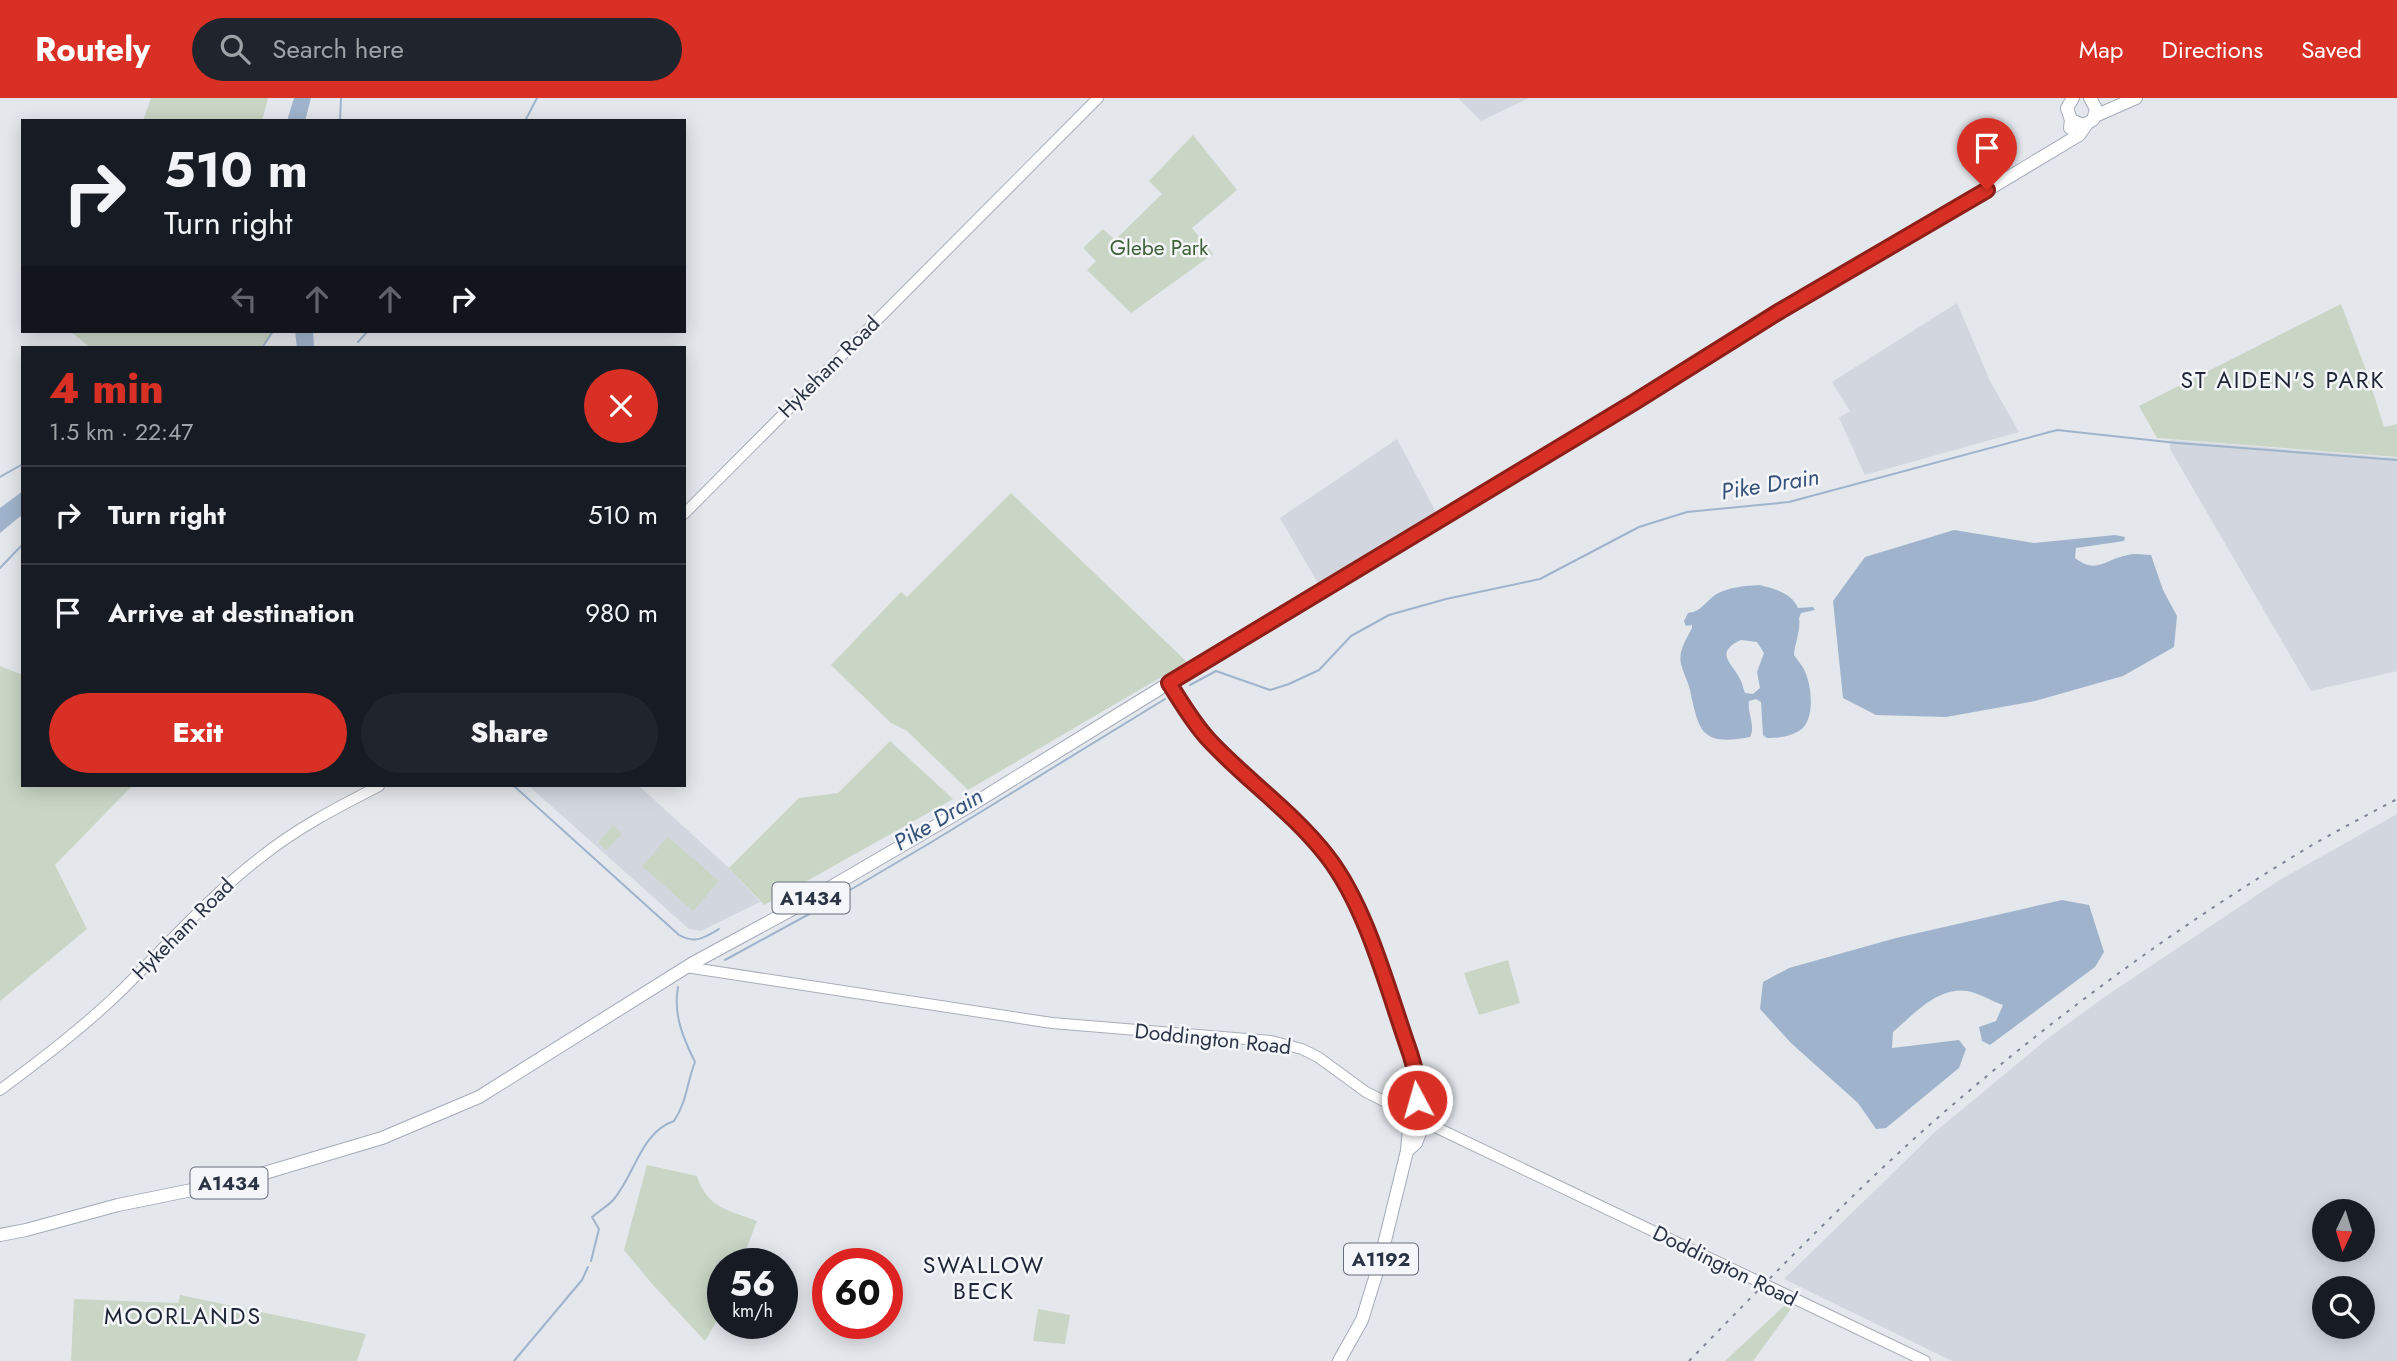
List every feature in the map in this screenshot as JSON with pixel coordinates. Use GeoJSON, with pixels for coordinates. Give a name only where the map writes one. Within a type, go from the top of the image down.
{"type":"FeatureCollection","features":[{"type":"Feature","properties":{"kind":"main road","name":"Hykeham Road"},"geometry":{"type":"LineString","coordinates":[[686,511],[1098,98]]}},
{"type":"Feature","properties":{"kind":"main road"},"geometry":{"type":"LineString","coordinates":[[2069,139],[2071,120],[2067,108],[2074,98]]}},
{"type":"Feature","properties":{"kind":"main road"},"geometry":{"type":"LineString","coordinates":[[2071,120],[2078,124],[2091,120],[2095,105],[2090,99]]}},
{"type":"Feature","properties":{"kind":"main road","name":"A1434"},"geometry":{"type":"LineString","coordinates":[[2090,99],[2133,100]]}},
{"type":"Feature","properties":{"kind":"main road","name":"A1434"},"geometry":{"type":"LineString","coordinates":[[0,1235],[142,1199],[242,1180],[408,1128],[479,1097],[686,967],[800,905],[968,807],[1780,311],[2079,135],[2091,120],[2109,108],[2133,100]]}},
{"type":"Feature","properties":{"kind":"main road","name":"A1192"},"geometry":{"type":"LineString","coordinates":[[1169,683],[1205,737],[1303,828],[1328,856],[1363,919],[1410,1053],[1417,1093],[1415,1117],[1409,1128],[1407,1151],[1370,1299],[1354,1336],[1339,1361]]}},
{"type":"Feature","properties":{"kind":"main road","name":"Hykeham Road"},"geometry":{"type":"LineString","coordinates":[[0,1090],[46,1057],[85,1024],[211,900],[262,855],[309,824],[377,787]]}},
{"type":"Feature","properties":{"kind":"main road"},"geometry":{"type":"LineString","coordinates":[[720,947],[715,961],[723,973]]}},
{"type":"Feature","properties":{"kind":"main road","name":"Doddington Road"},"geometry":{"type":"LineString","coordinates":[[686,967],[1052,1023],[1271,1041],[1301,1049],[1318,1057],[1366,1092],[1415,1117],[1925,1361]]}},
{"type":"Feature","properties":{"kind":"shaded area"},"geometry":{"type":"Polygon","coordinates":[[[1458,98],[1529,98],[1481,121],[1458,98]]]}},
{"type":"Feature","properties":{"kind":"shaded area"},"geometry":{"type":"Polygon","coordinates":[[[1957,303],[1990,381],[2019,432],[1865,475],[1839,418],[1850,411],[1832,382],[1957,303]]]}},
{"type":"Feature","properties":{"kind":"shaded area"},"geometry":{"type":"Polygon","coordinates":[[[1397,439],[1437,514],[1319,585],[1280,518],[1397,439]]]}},
{"type":"Feature","properties":{"kind":"shaded area"},"geometry":{"type":"Polygon","coordinates":[[[2170,440],[2397,458],[2397,671],[2311,691],[2170,449],[2170,440]]]}},
{"type":"Feature","properties":{"kind":"shaded area"},"geometry":{"type":"Polygon","coordinates":[[[530,787],[640,787],[729,868],[760,902],[701,931],[689,929],[530,787]]]}},
{"type":"Feature","properties":{"kind":"shaded area"},"geometry":{"type":"Polygon","coordinates":[[[2397,814],[2397,1361],[1952,1361],[1784,1279],[1936,1131],[2046,1040],[2103,998],[2278,881],[2397,814]]]}},
{"type":"Feature","properties":{"kind":"green space"},"geometry":{"type":"Polygon","coordinates":[[[151,98],[268,98],[263,119],[144,119],[151,98]]]}},
{"type":"Feature","properties":{"kind":"green space","name":"Glebe Park"},"geometry":{"type":"Polygon","coordinates":[[[1193,135],[1237,190],[1192,228],[1213,254],[1131,313],[1087,270],[1096,261],[1083,248],[1103,229],[1115,240],[1162,194],[1149,181],[1193,135]]]}},
{"type":"Feature","properties":{"kind":"green space"},"geometry":{"type":"Polygon","coordinates":[[[2341,304],[2384,427],[2397,424],[2397,457],[2157,438],[2139,406],[2341,304]]]}},
{"type":"Feature","properties":{"kind":"green space"},"geometry":{"type":"Polygon","coordinates":[[[72,333],[273,333],[263,346],[89,346],[72,333]]]}},
{"type":"Feature","properties":{"kind":"green space"},"geometry":{"type":"Polygon","coordinates":[[[1011,493],[1187,662],[968,790],[907,731],[891,723],[831,665],[901,592],[907,597],[1011,493]]]}},
{"type":"Feature","properties":{"kind":"green space"},"geometry":{"type":"Polygon","coordinates":[[[0,666],[21,674],[21,787],[131,787],[55,865],[87,929],[0,1001],[0,666]]]}},
{"type":"Feature","properties":{"kind":"green space"},"geometry":{"type":"Polygon","coordinates":[[[890,741],[953,799],[764,905],[729,868],[799,798],[838,793],[890,741]]]}},
{"type":"Feature","properties":{"kind":"green space"},"geometry":{"type":"Polygon","coordinates":[[[614,825],[622,834],[606,850],[598,842],[614,825]]]}},
{"type":"Feature","properties":{"kind":"green space"},"geometry":{"type":"Polygon","coordinates":[[[668,837],[719,881],[693,911],[642,866],[668,837]]]}},
{"type":"Feature","properties":{"kind":"green space"},"geometry":{"type":"Polygon","coordinates":[[[1508,960],[1520,1003],[1479,1015],[1464,973],[1508,960]]]}},
{"type":"Feature","properties":{"kind":"green space"},"geometry":{"type":"Polygon","coordinates":[[[647,1165],[697,1176],[701,1187],[713,1201],[757,1221],[747,1248],[707,1248],[705,1341],[624,1250],[647,1165]]]}},
{"type":"Feature","properties":{"kind":"green space"},"geometry":{"type":"Polygon","coordinates":[[[180,1295],[366,1334],[357,1361],[71,1361],[74,1299],[178,1303],[180,1295]]]}},
{"type":"Feature","properties":{"kind":"green space"},"geometry":{"type":"Polygon","coordinates":[[[1784,1306],[1791,1309],[1753,1361],[1725,1361],[1784,1306]]]}},
{"type":"Feature","properties":{"kind":"green space"},"geometry":{"type":"Polygon","coordinates":[[[1038,1309],[1070,1315],[1065,1344],[1033,1341],[1038,1309]]]}},
{"type":"Feature","properties":{"kind":"water"},"geometry":{"type":"Polygon","coordinates":[[[294,98],[311,98],[306,119],[288,119],[294,98]]]}},
{"type":"Feature","properties":{"kind":"water"},"geometry":{"type":"Polygon","coordinates":[[[295,333],[313,333],[314,346],[297,346],[295,333]]]}},
{"type":"Feature","properties":{"kind":"water"},"geometry":{"type":"Polygon","coordinates":[[[21,492],[21,516],[0,533],[0,508],[21,492]]]}},
{"type":"Feature","properties":{"kind":"water"},"geometry":{"type":"Polygon","coordinates":[[[1954,530],[2034,543],[2115,535],[2125,537],[2124,541],[2076,548],[2075,558],[2095,566],[2131,554],[2151,555],[2163,590],[2177,616],[2174,647],[2123,676],[2035,701],[1946,717],[1876,715],[1843,698],[1833,601],[1865,557],[1954,530]]]}},
{"type":"Feature","properties":{"kind":"water"},"geometry":{"type":"Polygon","coordinates":[[[1759,585],[1782,592],[1791,598],[1798,608],[1813,607],[1815,610],[1801,613],[1794,655],[1808,680],[1810,713],[1804,727],[1799,731],[1787,736],[1767,738],[1763,735],[1761,702],[1756,699],[1749,701],[1752,728],[1750,737],[1722,740],[1705,733],[1696,717],[1680,659],[1692,628],[1692,625],[1686,626],[1684,621],[1688,613],[1700,609],[1720,592],[1759,585]],[[1741,640],[1732,645],[1726,654],[1745,693],[1753,694],[1760,688],[1757,672],[1764,653],[1757,642],[1741,640]]]}},
{"type":"Feature","properties":{"kind":"water"},"geometry":{"type":"Polygon","coordinates":[[[2062,900],[2089,905],[2104,952],[2095,967],[1990,1045],[1982,1041],[1979,1027],[1996,1021],[2003,1005],[1967,991],[1946,993],[1927,1003],[1893,1032],[1892,1048],[1959,1040],[1966,1049],[1959,1068],[1886,1128],[1876,1129],[1858,1103],[1791,1043],[1760,1009],[1763,982],[1789,968],[1896,938],[2062,900]]]}},
{"type":"Feature","properties":{"kind":"waterway"},"geometry":{"type":"LineString","coordinates":[[340,119],[341,98]]}},
{"type":"Feature","properties":{"kind":"waterway"},"geometry":{"type":"LineString","coordinates":[[526,119],[537,98]]}},
{"type":"Feature","properties":{"kind":"waterway"},"geometry":{"type":"LineString","coordinates":[[263,346],[272,333]]}},
{"type":"Feature","properties":{"kind":"waterway"},"geometry":{"type":"LineString","coordinates":[[358,342],[366,333]]}},
{"type":"Feature","properties":{"kind":"waterway","name":"Pike Drain"},"geometry":{"type":"LineString","coordinates":[[1190,685],[1216,671],[1270,690],[1319,670],[1351,636],[1389,615],[1446,599],[1540,579],[1639,527],[1687,512],[1789,502],[2057,430],[2177,443],[2397,460]]}},
{"type":"Feature","properties":{"kind":"waterway"},"geometry":{"type":"LineString","coordinates":[[0,477],[21,465]]}},
{"type":"Feature","properties":{"kind":"waterway"},"geometry":{"type":"LineString","coordinates":[[0,568],[21,546]]}},
{"type":"Feature","properties":{"kind":"waterway","name":"Pike Drain"},"geometry":{"type":"LineString","coordinates":[[725,960],[930,843],[1165,699]]}},
{"type":"Feature","properties":{"kind":"waterway"},"geometry":{"type":"LineString","coordinates":[[515,787],[679,935],[699,939],[719,929]]}},
{"type":"Feature","properties":{"kind":"waterway","name":"Pike Drain"},"geometry":{"type":"LineString","coordinates":[[591,1261],[599,1229],[592,1217],[614,1199],[646,1144],[663,1126],[674,1121],[684,1099],[695,1062],[680,1026],[678,987]]}},
{"type":"Feature","properties":{"kind":"waterway","name":"Pike Drain"},"geometry":{"type":"LineString","coordinates":[[514,1361],[582,1280],[588,1267]]}},
{"type":"Feature","properties":{"kind":"railway"},"geometry":{"type":"LineString","coordinates":[[1689,1361],[1871,1179],[1934,1121],[2018,1051],[2105,983],[2194,920],[2300,853],[2397,799]]}},
{"type":"Feature","properties":{"kind":"district","name":"ST AIDEN'S PARK"},"geometry":{"type":"Point","coordinates":[2283,380]}},
{"type":"Feature","properties":{"kind":"district","name":"SWALLOW BECK"},"geometry":{"type":"Point","coordinates":[984,1278]}},
{"type":"Feature","properties":{"kind":"district","name":"MOORLANDS"},"geometry":{"type":"Point","coordinates":[183,1316]}},
{"type":"Feature","properties":{"kind":"route"},"geometry":{"type":"LineString","coordinates":[[1417,1100],[1415,1070],[1410,1053],[1363,919],[1347,886],[1328,856],[1303,828],[1205,737],[1169,683],[1633,403],[1780,311],[1987,190]]}}]}
